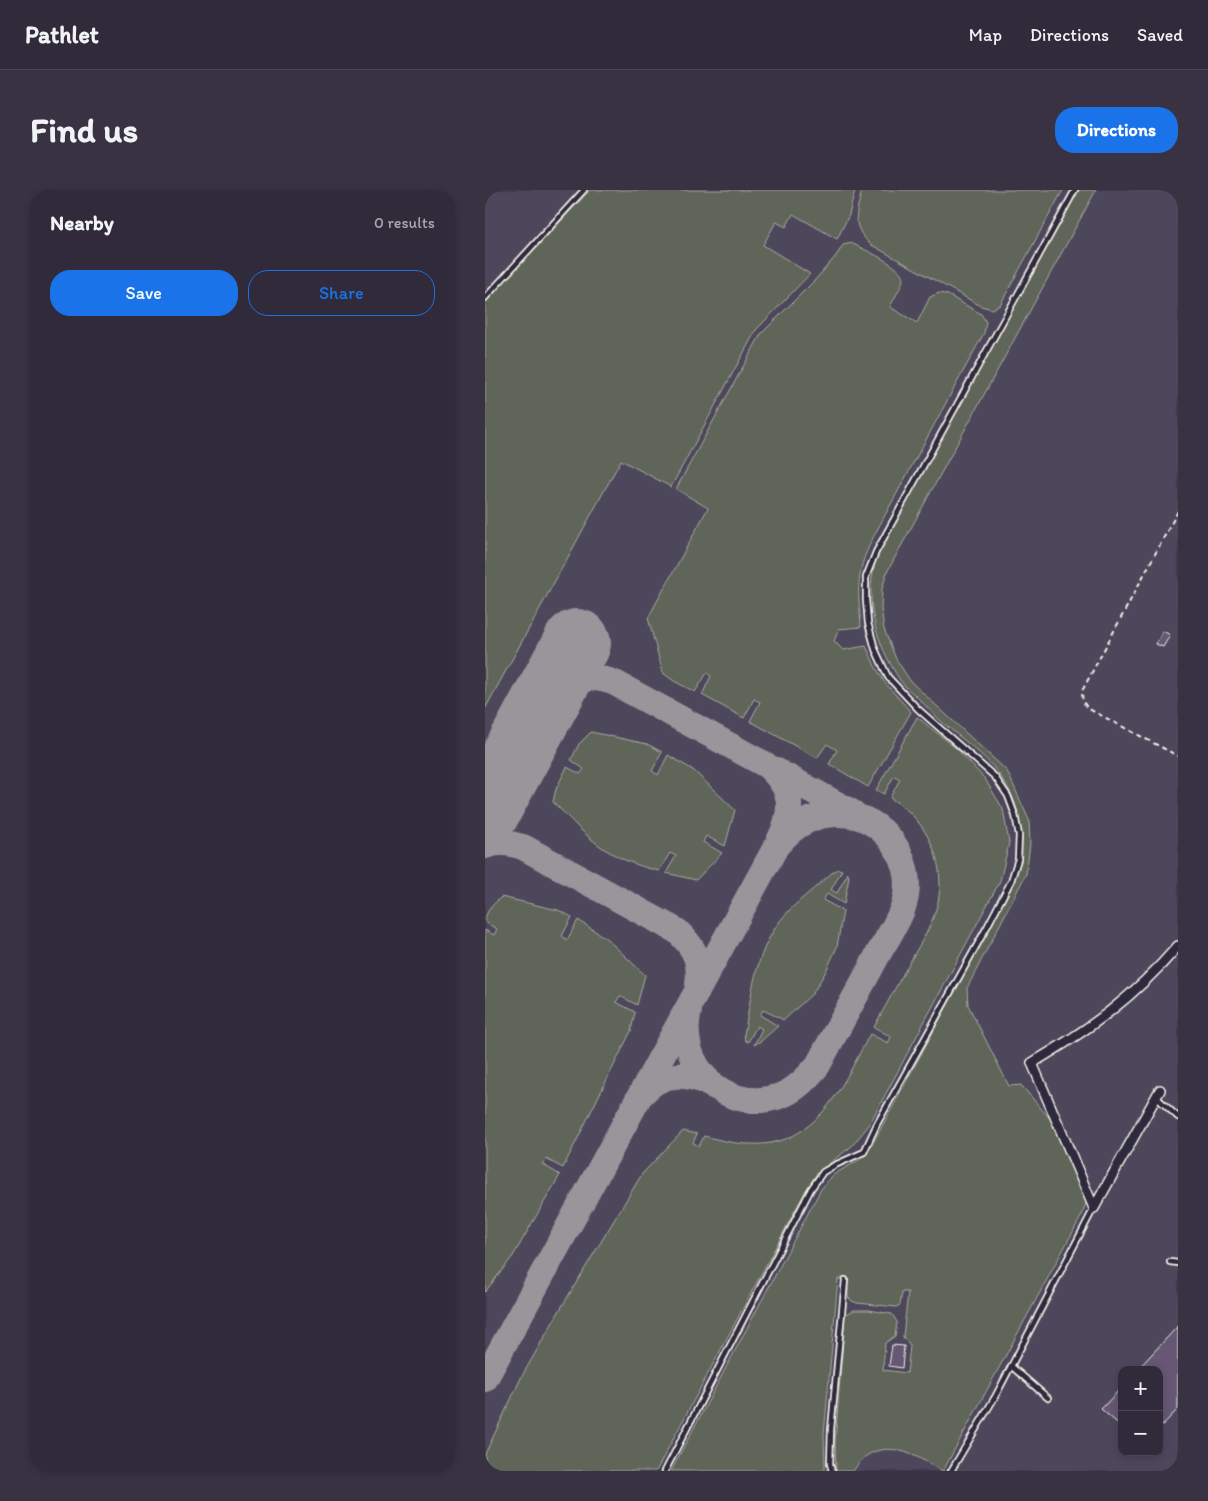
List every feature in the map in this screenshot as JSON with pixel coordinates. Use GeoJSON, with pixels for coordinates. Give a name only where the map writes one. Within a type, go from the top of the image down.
{"type":"FeatureCollection","features":[{"type":"Feature","properties":{"kind":"street"},"geometry":{"type":"LineString","coordinates":[[1095,1208],[1032,1063],[1072,1039],[1115,1008],[1149,978],[1178,946]]}},
{"type":"Feature","properties":{"kind":"street"},"geometry":{"type":"LineString","coordinates":[[1095,1208],[1158,1094]]}},
{"type":"Feature","properties":{"kind":"lane"},"geometry":{"type":"LineString","coordinates":[[485,298],[584,190]]}},
{"type":"Feature","properties":{"kind":"lane"},"geometry":{"type":"LineString","coordinates":[[665,1471],[811,1189],[823,1172],[864,1152],[877,1124],[1011,881],[1018,859],[1019,835],[1008,796],[995,777],[918,709],[888,677],[875,649],[868,623],[867,577],[875,552],[1075,190]]}},
{"type":"Feature","properties":{"kind":"lane"},"geometry":{"type":"LineString","coordinates":[[1158,1094],[1178,1117]]}},
{"type":"Feature","properties":{"kind":"lane"},"geometry":{"type":"LineString","coordinates":[[951,1471],[995,1397],[1095,1208]]}},
{"type":"Feature","properties":{"kind":"lane"},"geometry":{"type":"LineString","coordinates":[[1170,1262],[1178,1263]]}},
{"type":"Feature","properties":{"kind":"lane"},"geometry":{"type":"LineString","coordinates":[[832,1471],[830,1464],[831,1429],[845,1280]]}},
{"type":"Feature","properties":{"kind":"lane"},"geometry":{"type":"LineString","coordinates":[[1011,1366],[1048,1398]]}},
{"type":"Feature","properties":{"kind":"path"},"geometry":{"type":"LineString","coordinates":[[1178,511],[1082,692],[1084,705],[1089,709],[1178,756]]}},
{"type":"Feature","properties":{"kind":"shaded area"},"geometry":{"type":"Polygon","coordinates":[[[485,190],[1178,190],[1178,1471],[485,1471],[485,190]]]}},
{"type":"Feature","properties":{"kind":"green space"},"geometry":{"type":"Polygon","coordinates":[[[590,190],[855,190],[849,215],[837,239],[793,214],[786,227],[776,222],[763,245],[810,274],[756,330],[671,487],[621,460],[485,709],[485,302],[590,190]]]}},
{"type":"Feature","properties":{"kind":"green space"},"geometry":{"type":"Polygon","coordinates":[[[862,190],[1063,190],[1000,305],[992,309],[981,306],[870,244],[860,231],[857,219],[862,190]]]}},
{"type":"Feature","properties":{"kind":"green space"},"geometry":{"type":"Polygon","coordinates":[[[1077,190],[1096,190],[887,572],[882,589],[881,608],[884,629],[896,659],[911,682],[1007,771],[1029,820],[1030,844],[1026,874],[967,988],[968,1005],[1009,1086],[1021,1085],[1052,1121],[1085,1191],[1086,1203],[1082,1215],[943,1471],[905,1452],[886,1449],[866,1456],[853,1471],[836,1471],[835,1442],[845,1315],[854,1310],[869,1310],[892,1314],[897,1322],[895,1336],[885,1343],[883,1370],[907,1373],[910,1346],[903,1337],[908,1292],[902,1292],[900,1305],[896,1307],[857,1303],[848,1297],[848,1280],[838,1279],[824,1434],[825,1471],[671,1471],[821,1189],[833,1175],[862,1158],[872,1145],[1012,886],[1017,871],[1020,857],[1021,828],[1008,787],[987,760],[939,720],[900,680],[878,635],[871,603],[871,586],[873,570],[882,544],[1077,190]]]}},
{"type":"Feature","properties":{"kind":"green space"},"geometry":{"type":"Polygon","coordinates":[[[851,243],[881,258],[901,273],[903,281],[890,307],[917,323],[930,297],[939,293],[948,295],[981,314],[986,322],[984,333],[877,530],[867,552],[859,581],[861,627],[839,629],[834,641],[843,650],[866,646],[885,683],[911,712],[868,787],[829,764],[837,750],[827,744],[817,758],[750,721],[760,702],[754,699],[744,718],[702,695],[711,676],[707,673],[695,692],[663,673],[648,618],[708,508],[676,489],[761,334],[815,280],[843,245],[851,243]]]}},
{"type":"Feature","properties":{"kind":"green space"},"geometry":{"type":"Polygon","coordinates":[[[917,717],[957,749],[985,779],[1003,809],[1009,843],[1000,881],[869,1125],[852,1146],[817,1173],[805,1192],[656,1471],[485,1471],[485,1454],[522,1376],[642,1174],[683,1131],[697,1134],[693,1143],[699,1146],[704,1136],[733,1143],[750,1144],[774,1142],[794,1135],[811,1124],[825,1109],[838,1091],[870,1034],[888,1043],[891,1037],[874,1027],[928,929],[934,916],[939,896],[939,869],[936,856],[925,832],[906,809],[890,798],[900,779],[894,776],[884,794],[876,790],[917,717]]]}},
{"type":"Feature","properties":{"kind":"green space"},"geometry":{"type":"Polygon","coordinates":[[[591,732],[647,744],[662,752],[652,771],[658,775],[668,755],[693,770],[735,810],[725,846],[706,836],[703,842],[722,853],[696,880],[666,873],[676,856],[670,853],[659,871],[634,864],[610,853],[596,843],[553,802],[556,789],[567,767],[580,774],[584,769],[571,760],[579,744],[591,732]]]}},
{"type":"Feature","properties":{"kind":"green space"},"geometry":{"type":"Polygon","coordinates":[[[838,869],[842,870],[831,890],[837,893],[848,873],[849,877],[844,904],[827,894],[823,900],[843,911],[837,947],[826,971],[813,993],[784,1020],[763,1010],[760,1015],[778,1026],[754,1045],[762,1029],[757,1026],[748,1042],[745,1040],[744,1035],[755,976],[771,934],[792,908],[838,869]]]}},
{"type":"Feature","properties":{"kind":"green space"},"geometry":{"type":"Polygon","coordinates":[[[501,897],[558,910],[572,917],[562,936],[567,940],[578,920],[607,939],[645,975],[637,1005],[620,996],[616,1002],[635,1012],[631,1031],[563,1168],[546,1159],[542,1164],[560,1175],[513,1256],[485,1292],[485,930],[494,935],[497,929],[485,922],[485,918],[488,911],[501,897]]]}},
{"type":"Feature","properties":{"kind":"building"},"geometry":{"type":"Polygon","coordinates":[[[1163,631],[1170,635],[1163,647],[1156,644],[1163,631]]]}},
{"type":"Feature","properties":{"kind":"building"},"geometry":{"type":"Polygon","coordinates":[[[1178,1326],[1178,1409],[1163,1425],[1163,1366],[1141,1366],[1178,1326]]]}},
{"type":"Feature","properties":{"kind":"building"},"geometry":{"type":"Polygon","coordinates":[[[892,1345],[904,1346],[902,1368],[889,1366],[892,1345]]]}},
{"type":"Feature","properties":{"kind":"building"},"geometry":{"type":"Polygon","coordinates":[[[1118,1391],[1118,1424],[1101,1409],[1118,1391]]]}},
{"type":"Feature","properties":{"kind":"taxiway"},"geometry":{"type":"LineString","coordinates":[[485,1379],[778,843],[789,811],[787,792],[782,783],[766,765],[615,683],[592,678],[574,681],[557,692],[542,709]]}},
{"type":"Feature","properties":{"kind":"taxiway"},"geometry":{"type":"LineString","coordinates":[[773,769],[853,813]]}},
{"type":"Feature","properties":{"kind":"taxiway"},"geometry":{"type":"LineString","coordinates":[[689,1011],[687,1031],[690,1050],[697,1067],[709,1081],[723,1092],[741,1098],[760,1100],[780,1096],[796,1087],[818,1065],[895,924],[904,904],[907,890],[906,875],[896,848],[877,826],[864,819],[850,815],[829,814],[810,819],[794,829],[779,843]]}},
{"type":"Feature","properties":{"kind":"taxiway"},"geometry":{"type":"LineString","coordinates":[[485,846],[494,843],[504,843],[523,847],[677,931],[689,944],[696,958],[699,973],[697,991]]}},
{"type":"Feature","properties":{"kind":"taxiway"},"geometry":{"type":"LineString","coordinates":[[642,1094],[659,1081],[667,1077],[677,1076],[696,1078],[715,1087]]}},
{"type":"Feature","properties":{"kind":"runway"},"geometry":{"type":"LineString","coordinates":[[485,813],[577,643]]}}]}
